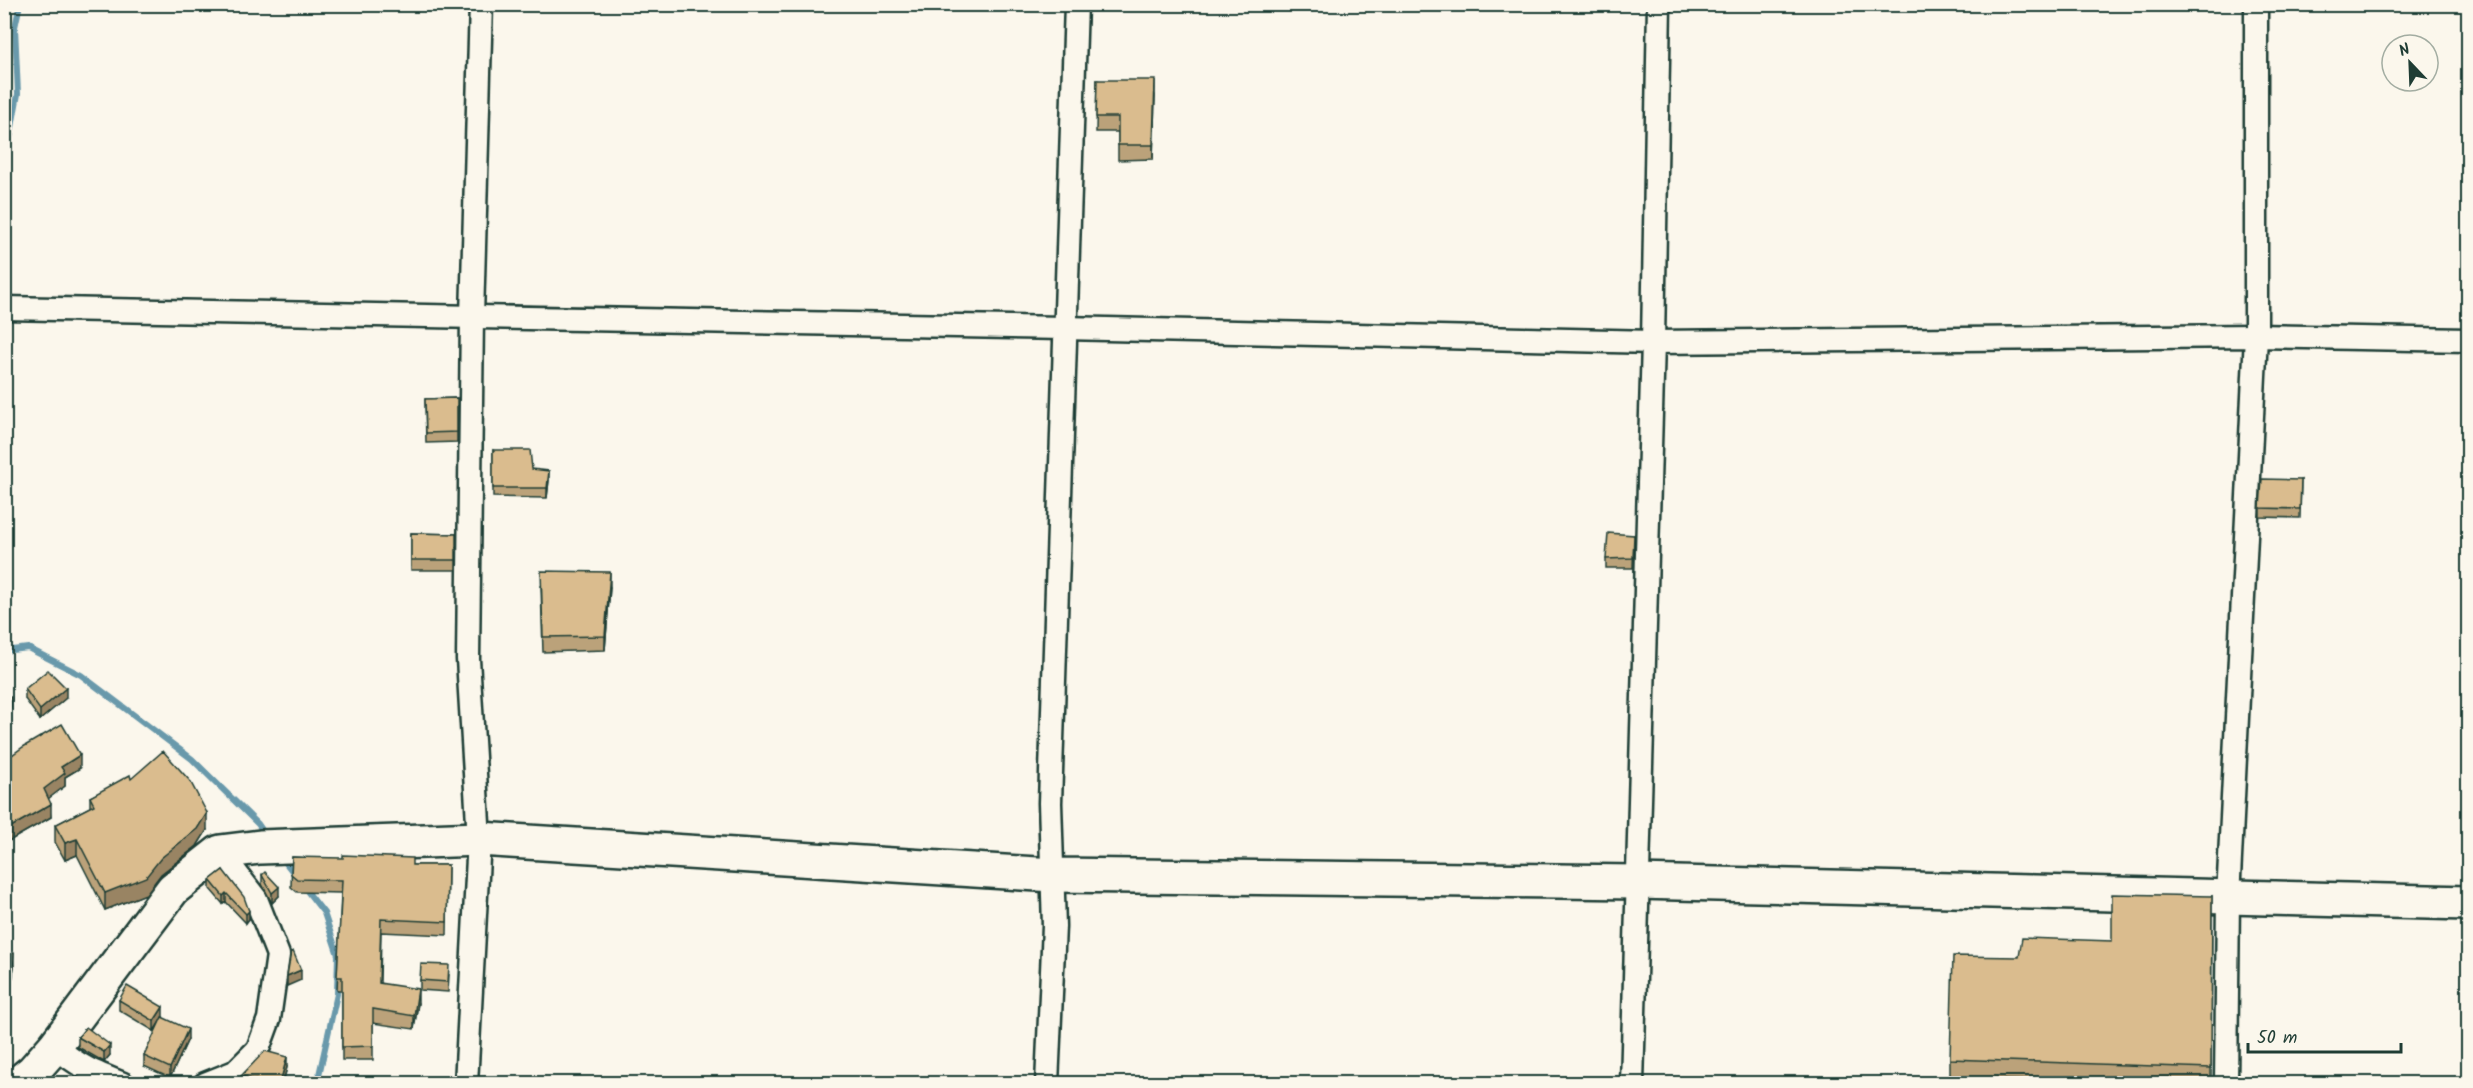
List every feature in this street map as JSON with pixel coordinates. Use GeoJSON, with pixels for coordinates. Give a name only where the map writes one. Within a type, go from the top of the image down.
{"type":"FeatureCollection","features":[{"type":"Feature","properties":{"kind":"street"},"geometry":{"type":"LineString","coordinates":[[466,1083],[479,839],[468,659],[472,316],[481,4]]}},
{"type":"Feature","properties":{"kind":"street"},"geometry":{"type":"LineString","coordinates":[[1047,1083],[1054,874],[1050,803],[1076,4]]}},
{"type":"Feature","properties":{"kind":"street"},"geometry":{"type":"LineString","coordinates":[[1632,1083],[1653,342],[1659,4]]}},
{"type":"Feature","properties":{"kind":"street"},"geometry":{"type":"LineString","coordinates":[[2226,1083],[2228,898],[2256,336],[2256,4]]}},
{"type":"Feature","properties":{"kind":"street"},"geometry":{"type":"LineString","coordinates":[[4,308],[1064,328],[1653,342],[2256,336],[2469,340]]}},
{"type":"Feature","properties":{"kind":"street"},"geometry":{"type":"LineString","coordinates":[[17,1083],[33,1071],[55,1046],[173,889],[239,850],[479,839],[1054,874],[1637,882],[2469,903]]}},
{"type":"Feature","properties":{"kind":"street"},"geometry":{"type":"LineString","coordinates":[[205,1083],[235,1072],[258,1049],[269,1019],[278,955],[239,850]]}},
{"type":"Feature","properties":{"kind":"street"},"geometry":{"type":"LineString","coordinates":[[55,1046],[88,1071],[123,1083]]}},
{"type":"Feature","properties":{"kind":"building"},"geometry":{"type":"Polygon","coordinates":[[[1097,80],[1155,80],[1153,145],[1118,145],[1118,117],[1096,117],[1097,80]]]}},
{"type":"Feature","properties":{"kind":"building"},"geometry":{"type":"Polygon","coordinates":[[[457,398],[457,432],[426,433],[425,399],[457,398]]]}},
{"type":"Feature","properties":{"kind":"building"},"geometry":{"type":"Polygon","coordinates":[[[493,450],[530,450],[532,469],[549,471],[547,488],[493,488],[493,450]]]}},
{"type":"Feature","properties":{"kind":"building"},"geometry":{"type":"Polygon","coordinates":[[[2262,479],[2301,480],[2300,509],[2260,508],[2262,479]]]}},
{"type":"Feature","properties":{"kind":"building"},"geometry":{"type":"Polygon","coordinates":[[[411,533],[456,534],[456,560],[411,560],[411,533]]]}},
{"type":"Feature","properties":{"kind":"building"},"geometry":{"type":"Polygon","coordinates":[[[1608,533],[1634,535],[1633,558],[1606,559],[1608,533]]]}},
{"type":"Feature","properties":{"kind":"building"},"geometry":{"type":"Polygon","coordinates":[[[541,571],[610,572],[605,636],[543,637],[541,571]]]}},
{"type":"Feature","properties":{"kind":"building"},"geometry":{"type":"Polygon","coordinates":[[[48,670],[66,688],[40,710],[25,689],[48,670]]]}},
{"type":"Feature","properties":{"kind":"building"},"geometry":{"type":"Polygon","coordinates":[[[4,697],[11,697],[4,739],[4,697]]]}},
{"type":"Feature","properties":{"kind":"building"},"geometry":{"type":"Polygon","coordinates":[[[62,724],[80,755],[61,767],[65,773],[44,789],[51,804],[9,828],[4,823],[4,761],[62,724]]]}},
{"type":"Feature","properties":{"kind":"building"},"geometry":{"type":"Polygon","coordinates":[[[163,751],[190,781],[207,813],[197,829],[161,858],[146,877],[105,893],[77,839],[65,843],[55,825],[94,805],[90,797],[130,775],[131,779],[163,751]]]}},
{"type":"Feature","properties":{"kind":"building"},"geometry":{"type":"Polygon","coordinates":[[[343,855],[412,858],[412,865],[448,865],[447,922],[381,919],[379,983],[418,989],[414,1016],[373,1009],[373,1046],[342,1047],[342,977],[337,977],[342,880],[297,879],[291,874],[292,857],[343,858],[343,855]]]}},
{"type":"Feature","properties":{"kind":"building"},"geometry":{"type":"Polygon","coordinates":[[[223,870],[244,897],[249,911],[246,914],[226,893],[223,896],[210,880],[223,870]]]}},
{"type":"Feature","properties":{"kind":"building"},"geometry":{"type":"Polygon","coordinates":[[[265,872],[279,887],[272,893],[262,875],[265,872]]]}},
{"type":"Feature","properties":{"kind":"building"},"geometry":{"type":"Polygon","coordinates":[[[2112,894],[2212,896],[2211,1068],[1950,1059],[1953,956],[2019,957],[2022,938],[2112,941],[2112,894]]]}},
{"type":"Feature","properties":{"kind":"building"},"geometry":{"type":"Polygon","coordinates":[[[293,951],[301,970],[287,976],[291,952],[293,951]]]}},
{"type":"Feature","properties":{"kind":"building"},"geometry":{"type":"Polygon","coordinates":[[[4,952],[14,953],[9,991],[4,990],[4,952]]]}},
{"type":"Feature","properties":{"kind":"building"},"geometry":{"type":"Polygon","coordinates":[[[421,964],[449,965],[448,982],[420,980],[421,964]]]}},
{"type":"Feature","properties":{"kind":"building"},"geometry":{"type":"Polygon","coordinates":[[[127,986],[163,1007],[154,1021],[119,1000],[127,986]]]}},
{"type":"Feature","properties":{"kind":"building"},"geometry":{"type":"Polygon","coordinates":[[[162,1017],[188,1029],[170,1068],[144,1056],[162,1017]]]}},
{"type":"Feature","properties":{"kind":"building"},"geometry":{"type":"Polygon","coordinates":[[[86,1027],[110,1045],[104,1052],[78,1037],[86,1027]]]}},
{"type":"Feature","properties":{"kind":"building"},"geometry":{"type":"Polygon","coordinates":[[[265,1051],[287,1057],[280,1083],[268,1083],[241,1076],[265,1051]]]}},
{"type":"Feature","properties":{"kind":"waterway"},"geometry":{"type":"LineString","coordinates":[[4,171],[18,94],[15,27],[20,4]]}},
{"type":"Feature","properties":{"kind":"waterway"},"geometry":{"type":"LineString","coordinates":[[4,651],[28,648],[81,675],[192,759],[258,824],[267,837]]}},
{"type":"Feature","properties":{"kind":"waterway"},"geometry":{"type":"LineString","coordinates":[[281,857],[295,875]]}},
{"type":"Feature","properties":{"kind":"waterway"},"geometry":{"type":"LineString","coordinates":[[303,886],[324,913],[338,955],[337,994],[317,1084]]}}]}
